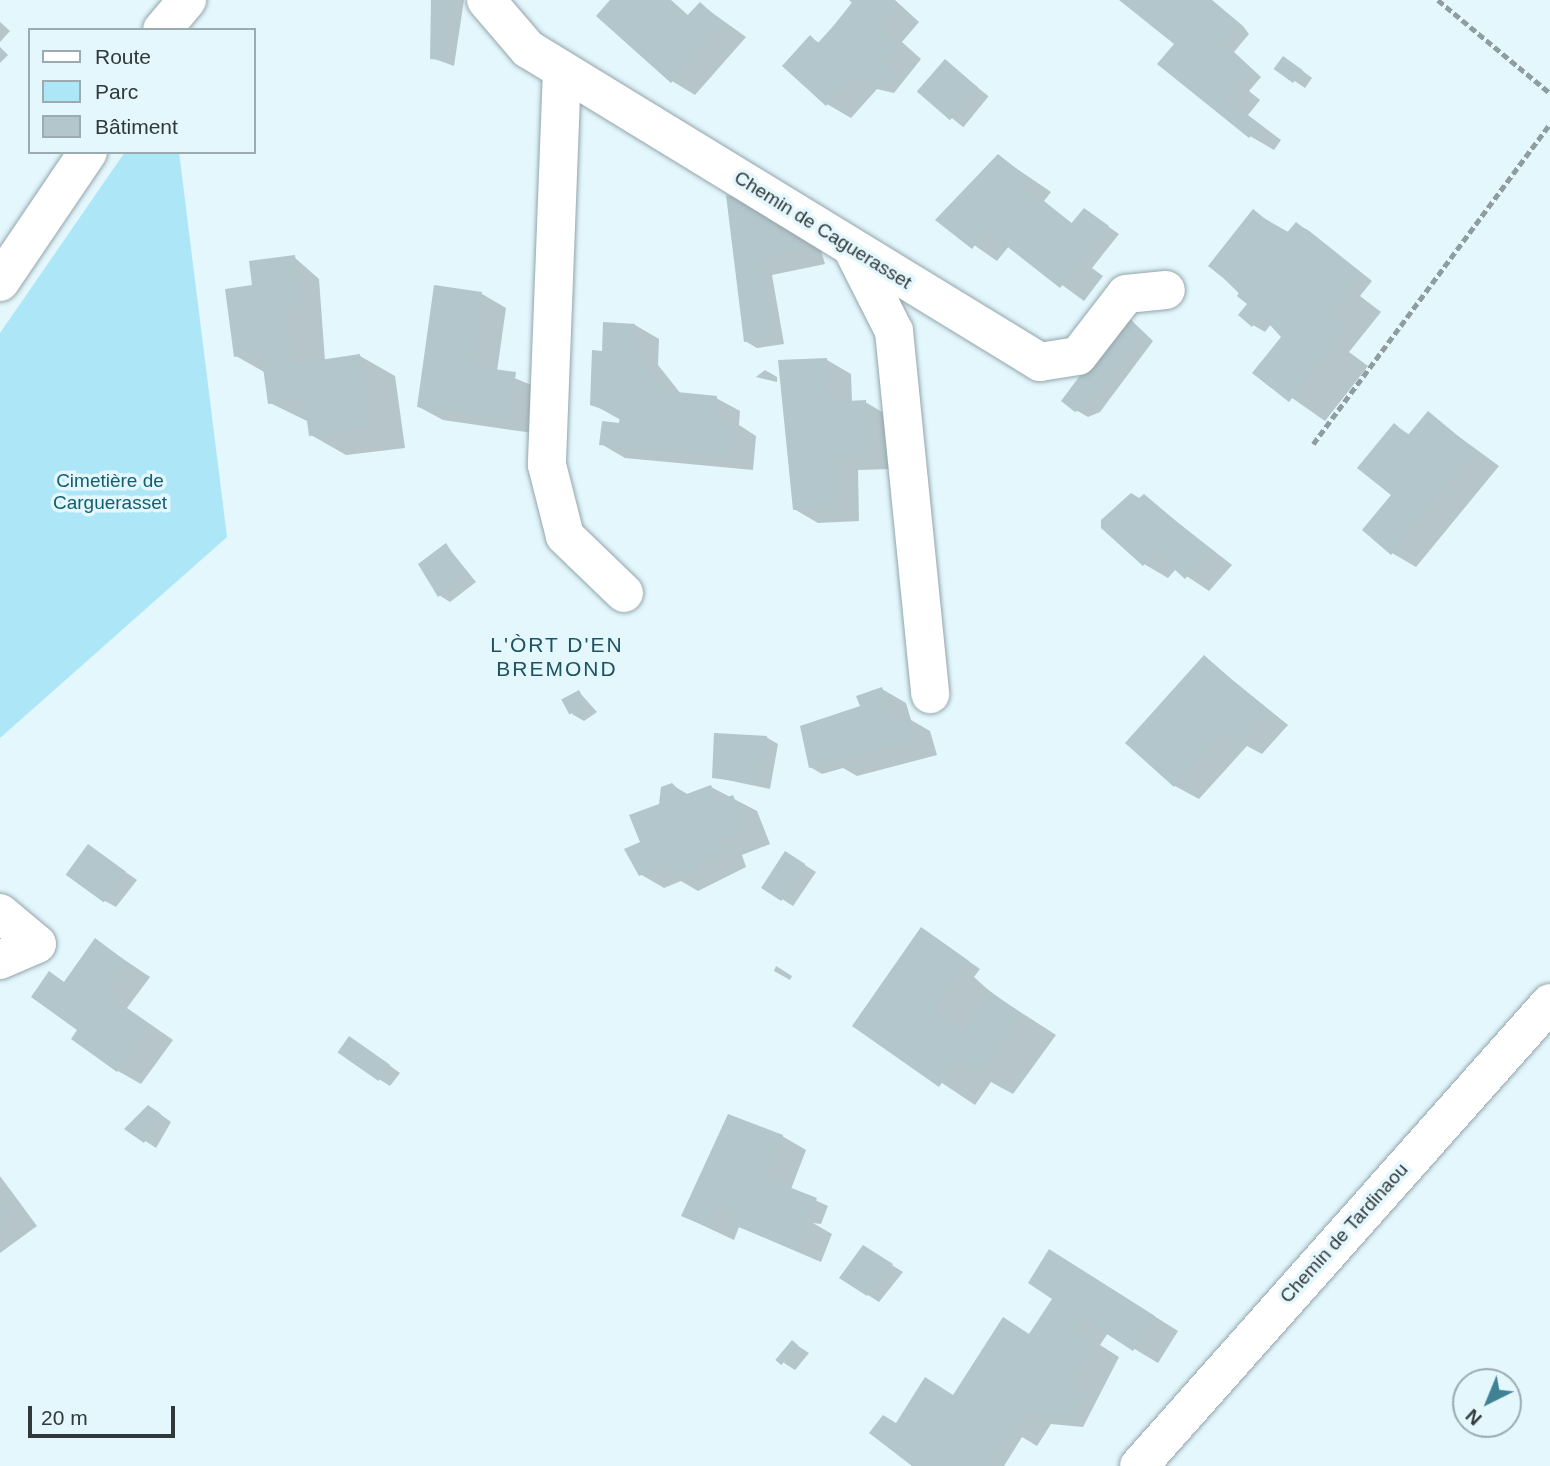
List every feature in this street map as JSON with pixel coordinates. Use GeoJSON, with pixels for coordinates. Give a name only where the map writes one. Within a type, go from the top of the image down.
{"type":"FeatureCollection","features":[{"type":"Feature","properties":{"kind":"street"},"geometry":{"type":"LineString","coordinates":[[164,28],[187,0]]}},
{"type":"Feature","properties":{"kind":"street","name":"Chemin de Caguerasset"},"geometry":{"type":"LineString","coordinates":[[486,0],[528,49],[1040,362],[1077,356],[1126,294],[1166,290]]}},
{"type":"Feature","properties":{"kind":"street"},"geometry":{"type":"LineString","coordinates":[[562,70],[547,465],[565,536],[624,593]]}},
{"type":"Feature","properties":{"kind":"street"},"geometry":{"type":"LineString","coordinates":[[0,282],[87,154]]}},
{"type":"Feature","properties":{"kind":"street"},"geometry":{"type":"LineString","coordinates":[[852,248],[894,331],[930,694]]}},
{"type":"Feature","properties":{"kind":"street"},"geometry":{"type":"LineString","coordinates":[[0,913],[37,944],[0,960]]}},
{"type":"Feature","properties":{"kind":"street","name":"Chemin de Tardinaou"},"geometry":{"type":"LineString","coordinates":[[1139,1466],[1550,1003]]}},
{"type":"Feature","properties":{"kind":"path"},"geometry":{"type":"LineString","coordinates":[[1438,0],[1550,93]]}},
{"type":"Feature","properties":{"kind":"path"},"geometry":{"type":"LineString","coordinates":[[1314,444],[1550,124]]}},
{"type":"Feature","properties":{"kind":"green space","name":"Cimetière de Carguerasset"},"geometry":{"type":"Polygon","coordinates":[[[124,154],[179,154],[227,537],[0,738],[0,333],[124,154]]]}},
{"type":"Feature","properties":{"kind":"building"},"geometry":{"type":"Polygon","coordinates":[[[431,0],[452,0],[442,60],[430,59],[431,0]]]}},
{"type":"Feature","properties":{"kind":"building"},"geometry":{"type":"Polygon","coordinates":[[[610,0],[665,0],[685,18],[700,2],[723,23],[671,83],[596,16],[610,0]]]}},
{"type":"Feature","properties":{"kind":"building"},"geometry":{"type":"Polygon","coordinates":[[[849,0],[888,0],[897,8],[879,27],[899,45],[884,61],[896,72],[882,88],[870,77],[863,83],[853,75],[826,106],[782,66],[810,35],[818,43],[853,4],[849,0]]]}},
{"type":"Feature","properties":{"kind":"building"},"geometry":{"type":"Polygon","coordinates":[[[1119,0],[1207,0],[1239,26],[1222,46],[1250,69],[1225,100],[1259,126],[1249,138],[1157,64],[1174,44],[1119,0]]]}},
{"type":"Feature","properties":{"kind":"building"},"geometry":{"type":"Polygon","coordinates":[[[1283,56],[1302,70],[1293,83],[1274,69],[1283,56]]]}},
{"type":"Feature","properties":{"kind":"building"},"geometry":{"type":"Polygon","coordinates":[[[945,59],[978,88],[950,120],[917,91],[945,59]]]}},
{"type":"Feature","properties":{"kind":"building"},"geometry":{"type":"Polygon","coordinates":[[[998,154],[1028,178],[1021,186],[1070,225],[1084,208],[1109,226],[1060,288],[986,230],[972,249],[935,220],[998,154]]]}},
{"type":"Feature","properties":{"kind":"building"},"geometry":{"type":"Polygon","coordinates":[[[726,195],[759,202],[794,222],[802,251],[760,260],[773,338],[744,342],[726,195]]]}},
{"type":"Feature","properties":{"kind":"building"},"geometry":{"type":"Polygon","coordinates":[[[1253,209],[1285,235],[1296,222],[1361,274],[1329,315],[1347,328],[1289,402],[1252,373],[1281,337],[1261,315],[1252,327],[1238,315],[1247,304],[1237,296],[1240,291],[1208,266],[1253,209]]]}},
{"type":"Feature","properties":{"kind":"building"},"geometry":{"type":"Polygon","coordinates":[[[295,255],[301,306],[285,308],[293,364],[360,354],[370,428],[309,436],[304,399],[268,404],[261,353],[234,357],[225,289],[252,285],[249,261],[295,255]]]}},
{"type":"Feature","properties":{"kind":"building"},"geometry":{"type":"Polygon","coordinates":[[[434,285],[482,292],[472,366],[516,372],[509,421],[417,407],[434,285]]]}},
{"type":"Feature","properties":{"kind":"building"},"geometry":{"type":"Polygon","coordinates":[[[1126,314],[1143,334],[1088,406],[1075,412],[1061,401],[1126,314]]]}},
{"type":"Feature","properties":{"kind":"building"},"geometry":{"type":"Polygon","coordinates":[[[603,322],[635,324],[635,350],[667,391],[717,396],[715,419],[733,420],[729,457],[599,445],[602,421],[619,423],[620,415],[590,405],[592,350],[602,351],[603,322]]]}},
{"type":"Feature","properties":{"kind":"building"},"geometry":{"type":"Polygon","coordinates":[[[827,358],[829,402],[866,400],[868,456],[834,457],[836,508],[793,510],[778,360],[827,358]]]}},
{"type":"Feature","properties":{"kind":"building"},"geometry":{"type":"Polygon","coordinates":[[[1428,411],[1476,451],[1391,555],[1362,530],[1391,495],[1357,468],[1394,423],[1408,435],[1428,411]]]}},
{"type":"Feature","properties":{"kind":"building"},"geometry":{"type":"Polygon","coordinates":[[[1131,493],[1139,498],[1144,494],[1210,550],[1185,579],[1155,552],[1143,566],[1101,528],[1101,520],[1131,493]]]}},
{"type":"Feature","properties":{"kind":"building"},"geometry":{"type":"Polygon","coordinates":[[[446,543],[466,575],[438,597],[418,564],[446,543]]]}},
{"type":"Feature","properties":{"kind":"building"},"geometry":{"type":"Polygon","coordinates":[[[1204,655],[1266,710],[1237,742],[1224,731],[1174,787],[1125,743],[1204,655]]]}},
{"type":"Feature","properties":{"kind":"building"},"geometry":{"type":"Polygon","coordinates":[[[882,687],[892,720],[906,715],[915,742],[809,768],[800,726],[860,706],[856,696],[882,687]]]}},
{"type":"Feature","properties":{"kind":"building"},"geometry":{"type":"Polygon","coordinates":[[[579,690],[587,705],[569,714],[561,699],[579,690]]]}},
{"type":"Feature","properties":{"kind":"building"},"geometry":{"type":"Polygon","coordinates":[[[714,733],[767,736],[758,784],[712,778],[714,733]]]}},
{"type":"Feature","properties":{"kind":"building"},"geometry":{"type":"Polygon","coordinates":[[[672,783],[684,795],[711,785],[718,801],[733,795],[747,830],[719,841],[724,853],[701,862],[703,867],[673,878],[666,863],[639,876],[624,849],[640,842],[629,815],[659,804],[661,787],[672,783]]]}},
{"type":"Feature","properties":{"kind":"building"},"geometry":{"type":"Polygon","coordinates":[[[88,844],[126,872],[104,902],[66,875],[88,844]]]}},
{"type":"Feature","properties":{"kind":"building"},"geometry":{"type":"Polygon","coordinates":[[[785,851],[805,864],[781,901],[761,888],[785,851]]]}},
{"type":"Feature","properties":{"kind":"building"},"geometry":{"type":"Polygon","coordinates":[[[921,927],[969,961],[935,1010],[965,1031],[987,989],[1022,1014],[978,1076],[957,1061],[939,1087],[852,1026],[921,927]]]}},
{"type":"Feature","properties":{"kind":"building"},"geometry":{"type":"Polygon","coordinates":[[[95,938],[127,962],[105,993],[150,1025],[117,1072],[71,1039],[77,1030],[31,997],[49,971],[64,982],[95,938]]]}},
{"type":"Feature","properties":{"kind":"building"},"geometry":{"type":"Polygon","coordinates":[[[349,1036],[390,1065],[378,1081],[338,1052],[349,1036]]]}},
{"type":"Feature","properties":{"kind":"building"},"geometry":{"type":"Polygon","coordinates":[[[148,1105],[161,1114],[144,1143],[124,1129],[148,1105]]]}},
{"type":"Feature","properties":{"kind":"building"},"geometry":{"type":"Polygon","coordinates":[[[728,1114],[783,1135],[766,1178],[817,1198],[797,1249],[728,1223],[733,1210],[719,1205],[710,1228],[681,1216],[728,1114]]]}},
{"type":"Feature","properties":{"kind":"building"},"geometry":{"type":"Polygon","coordinates":[[[0,1192],[14,1212],[0,1222],[0,1192]]]}},
{"type":"Feature","properties":{"kind":"building"},"geometry":{"type":"Polygon","coordinates":[[[863,1245],[893,1264],[867,1296],[839,1278],[863,1245]]]}},
{"type":"Feature","properties":{"kind":"building"},"geometry":{"type":"Polygon","coordinates":[[[1049,1249],[1155,1316],[1133,1351],[1084,1319],[1077,1330],[1096,1342],[1070,1384],[1087,1395],[1071,1421],[1041,1419],[1027,1411],[989,1466],[912,1466],[869,1433],[883,1415],[896,1423],[925,1377],[953,1395],[1003,1317],[1029,1334],[1052,1299],[1028,1283],[1049,1249]]]}},
{"type":"Feature","properties":{"kind":"building"},"geometry":{"type":"Polygon","coordinates":[[[792,1340],[798,1345],[781,1365],[775,1360],[792,1340]]]}},
{"type":"Feature","properties":{"kind":"district","name":"L'ÒRT D'EN BREMOND"},"geometry":{"type":"Point","coordinates":[557,657]}}]}
